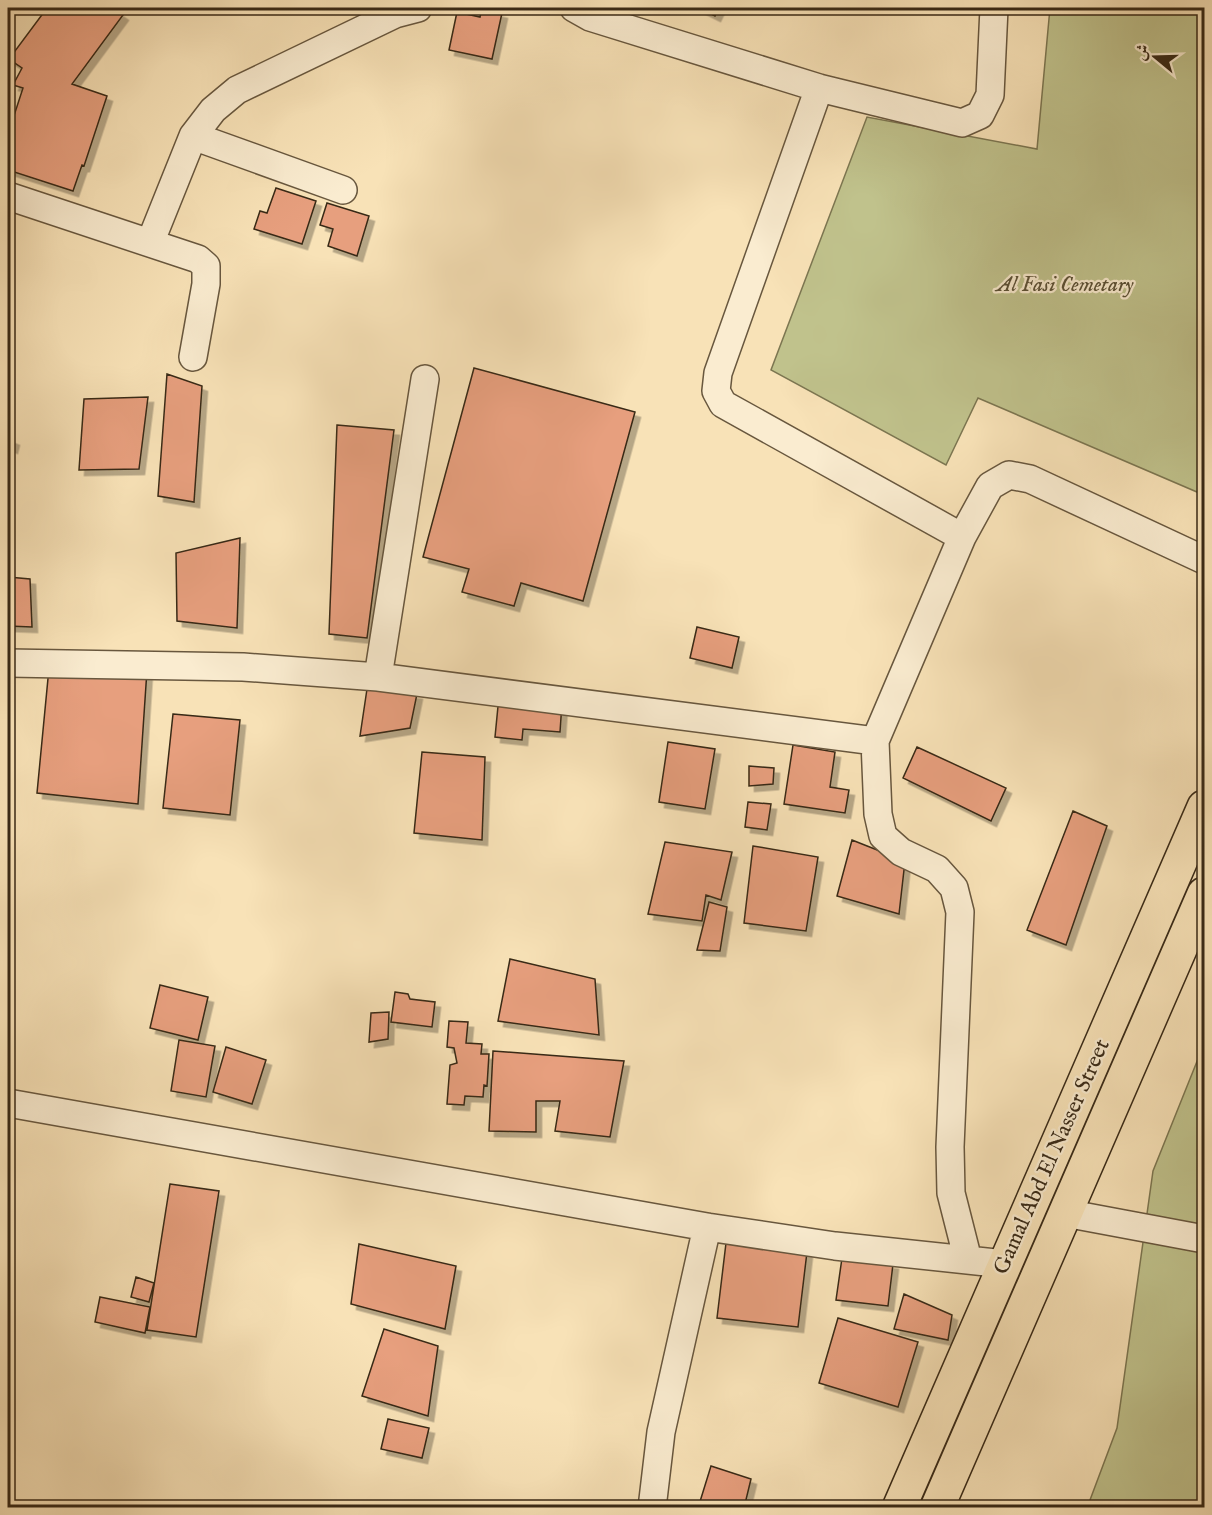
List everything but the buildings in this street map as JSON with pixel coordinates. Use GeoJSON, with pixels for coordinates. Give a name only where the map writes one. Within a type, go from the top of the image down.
{"type":"FeatureCollection","features":[{"type":"Feature","properties":{"kind":"main road","name":"Gamal Abd El Nasser Street"},"geometry":{"type":"LineString","coordinates":[[899,1508],[1204,807]]}},
{"type":"Feature","properties":{"kind":"main road","name":"Gamal Abd El Nasser Street"},"geometry":{"type":"LineString","coordinates":[[937,1508],[1204,894]]}},
{"type":"Feature","properties":{"kind":"street"},"geometry":{"type":"LineString","coordinates":[[150,243],[193,136],[213,110],[237,90],[395,14],[418,8]]}},
{"type":"Feature","properties":{"kind":"street"},"geometry":{"type":"LineString","coordinates":[[574,8],[590,17],[819,88],[962,123],[980,116],[990,95],[994,8]]}},
{"type":"Feature","properties":{"kind":"street"},"geometry":{"type":"LineString","coordinates":[[819,88],[718,373],[716,390],[723,404],[962,537]]}},
{"type":"Feature","properties":{"kind":"street"},"geometry":{"type":"LineString","coordinates":[[193,136],[343,190]]}},
{"type":"Feature","properties":{"kind":"street"},"geometry":{"type":"LineString","coordinates":[[8,196],[198,259],[206,266],[206,284],[193,357]]}},
{"type":"Feature","properties":{"kind":"street"},"geometry":{"type":"LineString","coordinates":[[378,676],[425,380]]}},
{"type":"Feature","properties":{"kind":"street"},"geometry":{"type":"LineString","coordinates":[[968,1260],[951,1193],[950,1147],[960,912],[954,888],[937,869],[901,852],[883,836],[878,814],[875,741],[962,537],[990,486],[1009,475],[1030,479],[1204,560]]}},
{"type":"Feature","properties":{"kind":"street"},"geometry":{"type":"LineString","coordinates":[[8,663],[243,667],[378,676],[875,741]]}},
{"type":"Feature","properties":{"kind":"street"},"geometry":{"type":"LineString","coordinates":[[8,1102],[707,1227],[835,1246],[1005,1264]]}},
{"type":"Feature","properties":{"kind":"street"},"geometry":{"type":"LineString","coordinates":[[1065,1213],[1204,1239]]}},
{"type":"Feature","properties":{"kind":"street"},"geometry":{"type":"LineString","coordinates":[[652,1508],[661,1432],[707,1227]]}},
{"type":"Feature","properties":{"kind":"green space","name":"Al Fasi Cemetary"},"geometry":{"type":"Polygon","coordinates":[[[1050,8],[1204,8],[1204,495],[978,398],[946,465],[771,370],[867,117],[1037,149],[1050,8]]]}},
{"type":"Feature","properties":{"kind":"green space"},"geometry":{"type":"Polygon","coordinates":[[[1204,1044],[1204,1507],[1087,1508],[1117,1428],[1153,1171],[1204,1044]]]}}]}
